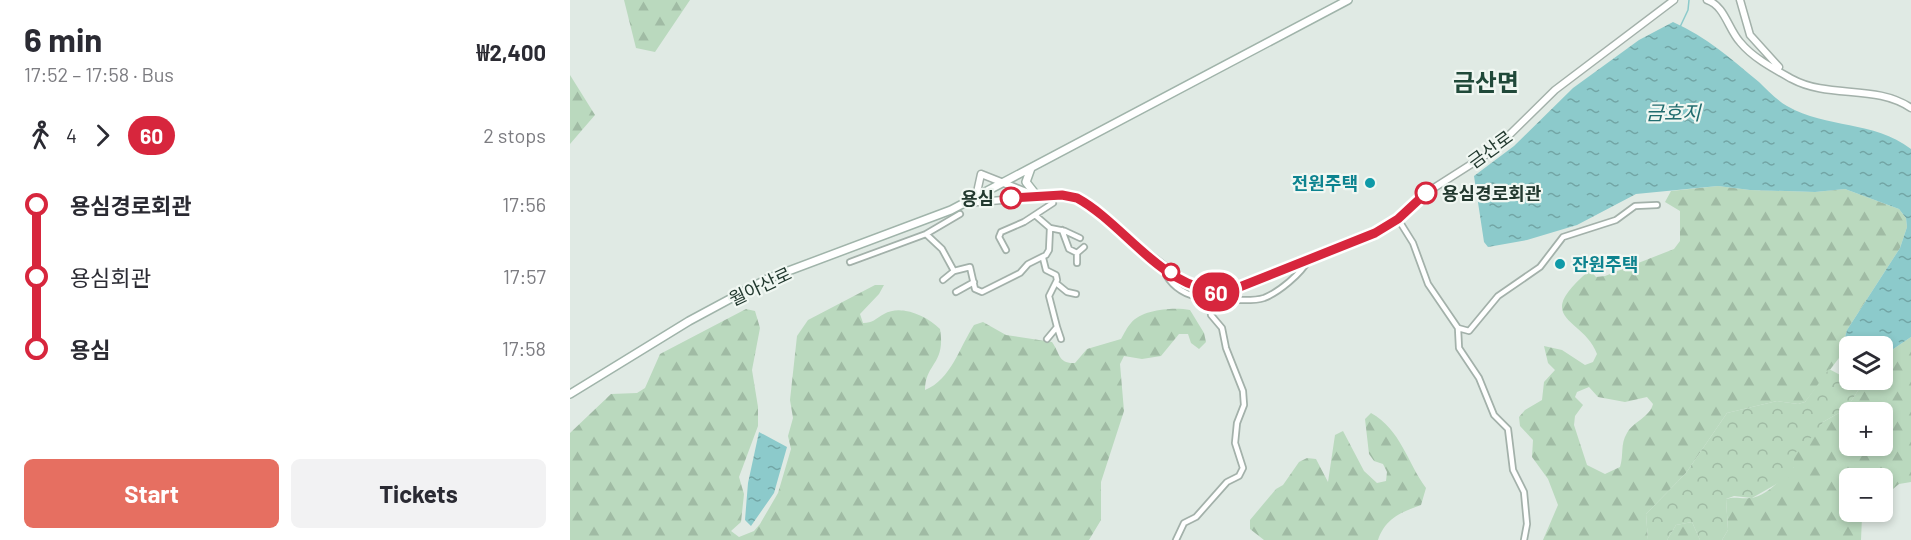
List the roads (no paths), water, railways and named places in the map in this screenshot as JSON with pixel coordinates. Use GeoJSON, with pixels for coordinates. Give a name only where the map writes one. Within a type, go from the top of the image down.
{"type":"FeatureCollection","features":[{"type":"Feature","properties":{"kind":"main road","name":"월아산로"},"geometry":{"type":"LineString","coordinates":[[570,394],[689,321],[767,279],[932,218],[962,204],[1348,0]]}},
{"type":"Feature","properties":{"kind":"main road"},"geometry":{"type":"LineString","coordinates":[[1031,168],[1026,182],[1037,196]]}},
{"type":"Feature","properties":{"kind":"street","name":"금산로"},"geometry":{"type":"LineString","coordinates":[[962,204],[1062,195],[1084,202],[1162,265],[1198,288],[1214,292],[1232,290],[1375,233],[1398,219],[1426,193],[1495,149],[1555,90],[1674,0]]}},
{"type":"Feature","properties":{"kind":"street"},"geometry":{"type":"LineString","coordinates":[[1707,0],[1715,3],[1738,41],[1752,55],[1795,81],[1835,90],[1896,98],[1911,108]]}},
{"type":"Feature","properties":{"kind":"street"},"geometry":{"type":"LineString","coordinates":[[1740,0],[1750,35],[1768,58],[1795,81]]}},
{"type":"Feature","properties":{"kind":"street"},"geometry":{"type":"LineString","coordinates":[[976,197],[981,174],[1037,196]]}},
{"type":"Feature","properties":{"kind":"street"},"geometry":{"type":"LineString","coordinates":[[1006,250],[999,234],[1053,203]]}},
{"type":"Feature","properties":{"kind":"street"},"geometry":{"type":"LineString","coordinates":[[1458,328],[1469,331],[1498,296],[1540,267],[1563,237],[1616,220],[1635,206],[1657,205]]}},
{"type":"Feature","properties":{"kind":"street"},"geometry":{"type":"LineString","coordinates":[[850,262],[926,234],[960,214]]}},
{"type":"Feature","properties":{"kind":"street"},"geometry":{"type":"LineString","coordinates":[[1035,215],[1050,228],[1062,230],[1080,238]]}},
{"type":"Feature","properties":{"kind":"street"},"geometry":{"type":"LineString","coordinates":[[1398,219],[1413,243],[1428,284],[1458,328],[1459,348],[1479,378],[1494,415],[1508,429],[1513,470],[1524,492],[1527,524],[1524,540]]}},
{"type":"Feature","properties":{"kind":"street"},"geometry":{"type":"LineString","coordinates":[[943,280],[954,271],[969,267],[977,291],[982,292],[1020,273],[1030,262],[1043,258],[1049,250],[1050,228]]}},
{"type":"Feature","properties":{"kind":"street"},"geometry":{"type":"LineString","coordinates":[[1062,230],[1069,249],[1077,253]]}},
{"type":"Feature","properties":{"kind":"street"},"geometry":{"type":"LineString","coordinates":[[926,234],[942,249],[954,271]]}},
{"type":"Feature","properties":{"kind":"street"},"geometry":{"type":"LineString","coordinates":[[1077,263],[1077,253],[1084,247]]}},
{"type":"Feature","properties":{"kind":"street"},"geometry":{"type":"LineString","coordinates":[[1043,258],[1046,270],[1057,277],[1049,296],[1061,339]]}},
{"type":"Feature","properties":{"kind":"street"},"geometry":{"type":"LineString","coordinates":[[1162,265],[1180,291],[1188,296],[1210,300],[1263,298],[1299,275],[1309,259]]}},
{"type":"Feature","properties":{"kind":"street"},"geometry":{"type":"LineString","coordinates":[[956,292],[974,282]]}},
{"type":"Feature","properties":{"kind":"street"},"geometry":{"type":"LineString","coordinates":[[1056,283],[1076,294]]}},
{"type":"Feature","properties":{"kind":"street"},"geometry":{"type":"LineString","coordinates":[[1176,540],[1184,523],[1196,517],[1227,482],[1239,476],[1244,468],[1235,443],[1237,423],[1244,405],[1243,391],[1226,348],[1222,328],[1211,315],[1210,300]]}},
{"type":"Feature","properties":{"kind":"street"},"geometry":{"type":"LineString","coordinates":[[1047,339],[1057,327]]}},
{"type":"Feature","properties":{"kind":"water","name":"금호지"},"geometry":{"type":"Polygon","coordinates":[[[1673,22],[1697,34],[1718,49],[1787,106],[1818,118],[1881,133],[1911,149],[1911,337],[1893,349],[1893,336],[1845,336],[1900,248],[1907,227],[1906,218],[1899,209],[1845,189],[1815,192],[1750,190],[1718,186],[1636,194],[1577,225],[1527,240],[1488,247],[1484,242],[1474,176],[1514,146],[1573,88],[1639,40],[1673,22]]]}},
{"type":"Feature","properties":{"kind":"water"},"geometry":{"type":"Polygon","coordinates":[[[759,432],[787,447],[774,493],[751,526],[745,520],[748,483],[759,432]]]}},
{"type":"Feature","properties":{"kind":"waterway"},"geometry":{"type":"LineString","coordinates":[[1680,27],[1688,10],[1689,0]]}},
{"type":"Feature","properties":{"kind":"place","name":"전원주택"},"geometry":{"type":"Point","coordinates":[1370,183]}},
{"type":"Feature","properties":{"kind":"place","name":"용심경로회관"},"geometry":{"type":"Point","coordinates":[1426,193]}},
{"type":"Feature","properties":{"kind":"place","name":"용심"},"geometry":{"type":"Point","coordinates":[1011,198]}},
{"type":"Feature","properties":{"kind":"place","name":"잔원주택"},"geometry":{"type":"Point","coordinates":[1560,264]}},
{"type":"Feature","properties":{"kind":"district","name":"금산면"},"geometry":{"type":"Point","coordinates":[1486,81]}}]}
